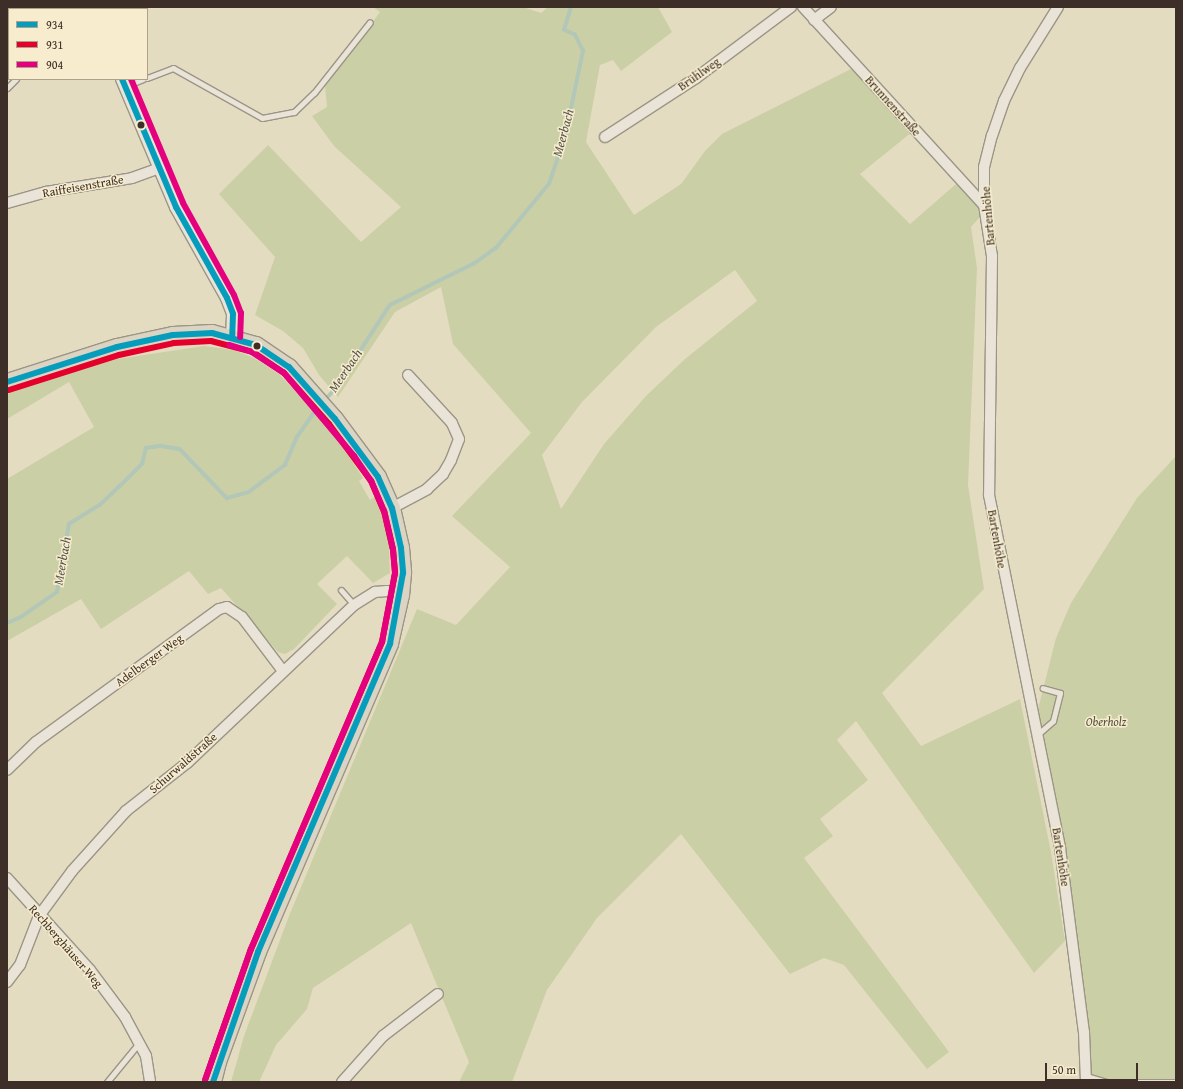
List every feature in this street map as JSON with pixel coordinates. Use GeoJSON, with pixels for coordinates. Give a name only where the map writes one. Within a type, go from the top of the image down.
{"type":"FeatureCollection","features":[{"type":"Feature","properties":{"kind":"main road"},"geometry":{"type":"LineString","coordinates":[[7,382],[146,340],[199,333],[232,337],[256,345],[270,354],[289,367],[308,386],[335,419],[378,477],[392,508],[401,548],[401,595],[390,644],[258,952],[218,1062],[213,1082]]}},
{"type":"Feature","properties":{"kind":"street","name":"Brühlweg"},"geometry":{"type":"LineString","coordinates":[[605,137],[696,78],[791,7]]}},
{"type":"Feature","properties":{"kind":"street","name":"Brunnenstraße"},"geometry":{"type":"LineString","coordinates":[[803,7],[984,204]]}},
{"type":"Feature","properties":{"kind":"street"},"geometry":{"type":"LineString","coordinates":[[814,20],[831,7]]}},
{"type":"Feature","properties":{"kind":"street","name":"Bartenhöhe"},"geometry":{"type":"LineString","coordinates":[[1058,7],[1020,68],[1004,101],[992,135],[984,167],[984,204],[992,256],[989,495],[1003,572],[1038,734],[1060,848],[1084,1032],[1086,1079]]}},
{"type":"Feature","properties":{"kind":"street"},"geometry":{"type":"LineString","coordinates":[[123,83],[176,207],[227,298],[233,314],[232,337]]}},
{"type":"Feature","properties":{"kind":"street","name":"Raiffeisenstraße"},"geometry":{"type":"LineString","coordinates":[[7,203],[46,192],[132,178],[159,168]]}},
{"type":"Feature","properties":{"kind":"street"},"geometry":{"type":"LineString","coordinates":[[392,508],[427,489],[442,474],[451,460],[459,439],[452,423],[408,375]]}},
{"type":"Feature","properties":{"kind":"street","name":"Schurwaldstraße"},"geometry":{"type":"LineString","coordinates":[[7,982],[20,965],[39,916],[72,871],[126,811],[187,763],[354,604],[375,592],[386,591],[401,595]]}},
{"type":"Feature","properties":{"kind":"street","name":"Adelberger Weg"},"geometry":{"type":"LineString","coordinates":[[7,770],[36,742],[219,609],[227,608],[242,617],[283,671]]}},
{"type":"Feature","properties":{"kind":"street","name":"Rechberghäuser Weg"},"geometry":{"type":"LineString","coordinates":[[7,878],[39,916],[90,970],[124,1016],[146,1056],[150,1082]]}},
{"type":"Feature","properties":{"kind":"street"},"geometry":{"type":"LineString","coordinates":[[342,1082],[383,1036],[438,994]]}},
{"type":"Feature","properties":{"kind":"lane"},"geometry":{"type":"LineString","coordinates":[[148,78],[173,68],[262,118],[283,115],[294,112],[314,94],[370,22]]}},
{"type":"Feature","properties":{"kind":"lane"},"geometry":{"type":"LineString","coordinates":[[7,88],[15,80]]}},
{"type":"Feature","properties":{"kind":"lane"},"geometry":{"type":"LineString","coordinates":[[123,83],[139,80]]}},
{"type":"Feature","properties":{"kind":"lane"},"geometry":{"type":"LineString","coordinates":[[340,590],[354,604]]}},
{"type":"Feature","properties":{"kind":"lane"},"geometry":{"type":"LineString","coordinates":[[1038,734],[1053,721],[1060,693],[1043,688]]}},
{"type":"Feature","properties":{"kind":"lane"},"geometry":{"type":"LineString","coordinates":[[107,1082],[139,1043]]}},
{"type":"Feature","properties":{"kind":"lane"},"geometry":{"type":"LineString","coordinates":[[1086,1079],[1107,1082]]}},
{"type":"Feature","properties":{"kind":"lane"},"geometry":{"type":"LineString","coordinates":[[1110,1082],[1176,1082]]}},
{"type":"Feature","properties":{"kind":"green space"},"geometry":{"type":"Polygon","coordinates":[[[373,7],[523,7],[541,13],[548,7],[658,7],[672,32],[621,71],[613,60],[600,65],[586,142],[634,215],[681,184],[705,151],[722,134],[851,69],[912,132],[860,174],[910,224],[956,184],[974,203],[977,204],[980,217],[971,227],[977,268],[968,485],[984,589],[882,693],[921,746],[1020,699],[1051,852],[1065,941],[1034,973],[856,721],[837,740],[868,780],[820,819],[833,836],[804,858],[949,1052],[927,1069],[844,965],[824,958],[790,974],[681,834],[597,918],[547,990],[512,1082],[459,1082],[469,1062],[411,923],[313,988],[307,1009],[276,1045],[259,1082],[231,1082],[244,1036],[289,916],[417,609],[456,625],[510,567],[452,516],[531,433],[453,344],[441,287],[395,312],[338,397],[319,375],[303,348],[283,331],[255,315],[275,257],[219,194],[268,145],[361,242],[401,207],[334,146],[312,116],[327,107],[325,86],[380,12],[373,7]],[[735,270],[656,327],[582,402],[542,455],[561,509],[604,444],[646,396],[685,359],[757,301],[735,270]]]}},
{"type":"Feature","properties":{"kind":"green space"},"geometry":{"type":"Polygon","coordinates":[[[204,346],[234,350],[254,358],[279,374],[300,396],[304,393],[311,400],[308,403],[316,414],[320,411],[363,478],[359,481],[370,500],[375,497],[388,520],[393,550],[389,549],[390,573],[373,583],[347,556],[317,584],[337,604],[294,649],[285,654],[278,652],[221,588],[208,594],[189,571],[101,629],[81,599],[7,641],[7,479],[94,427],[69,382],[7,419],[7,390],[117,359],[204,346]]]}},
{"type":"Feature","properties":{"kind":"green space","name":"Oberholz"},"geometry":{"type":"Polygon","coordinates":[[[1176,456],[1176,1082],[1091,1082],[1090,1053],[1035,721],[1056,638],[1071,603],[1137,498],[1176,456]]]}},
{"type":"Feature","properties":{"kind":"waterway","name":"Meerbach"},"geometry":{"type":"LineString","coordinates":[[325,400],[336,388],[390,305],[475,263],[496,248],[549,184],[565,137],[583,51],[575,35],[564,30],[571,7]]}},
{"type":"Feature","properties":{"kind":"waterway","name":"Meerbach"},"geometry":{"type":"LineString","coordinates":[[7,623],[21,617],[57,592],[69,524],[100,505],[122,484],[142,464],[146,448],[161,446],[180,449],[227,498],[249,492],[285,465],[297,437],[319,406]]}},
{"type":"Feature","properties":{"kind":"transit line","name":"934"},"geometry":{"type":"LineString","coordinates":[[122,80],[176,207],[227,298],[233,314],[232,337]]}},
{"type":"Feature","properties":{"kind":"transit line","name":"904"},"geometry":{"type":"LineString","coordinates":[[131,80],[183,203],[234,295],[241,313],[240,337]]}},
{"type":"Feature","properties":{"kind":"transit line","name":"934"},"geometry":{"type":"LineString","coordinates":[[7,382],[117,347],[173,335],[212,333],[256,345],[289,367],[335,419],[378,477],[392,508],[401,548],[403,573],[390,644],[258,952],[213,1082]]}},
{"type":"Feature","properties":{"kind":"transit line","name":"931"},"geometry":{"type":"LineString","coordinates":[[9,390],[119,355],[174,343],[211,341],[253,352],[284,373],[329,424],[371,481],[384,511],[393,549],[395,573],[382,642],[251,949],[205,1080]]}},
{"type":"Feature","properties":{"kind":"transit line","name":"904"},"geometry":{"type":"LineString","coordinates":[[205,1080],[251,949],[382,642],[395,573],[393,549],[384,511],[371,481],[354,456],[284,373],[252,352],[229,345]]}}]}
